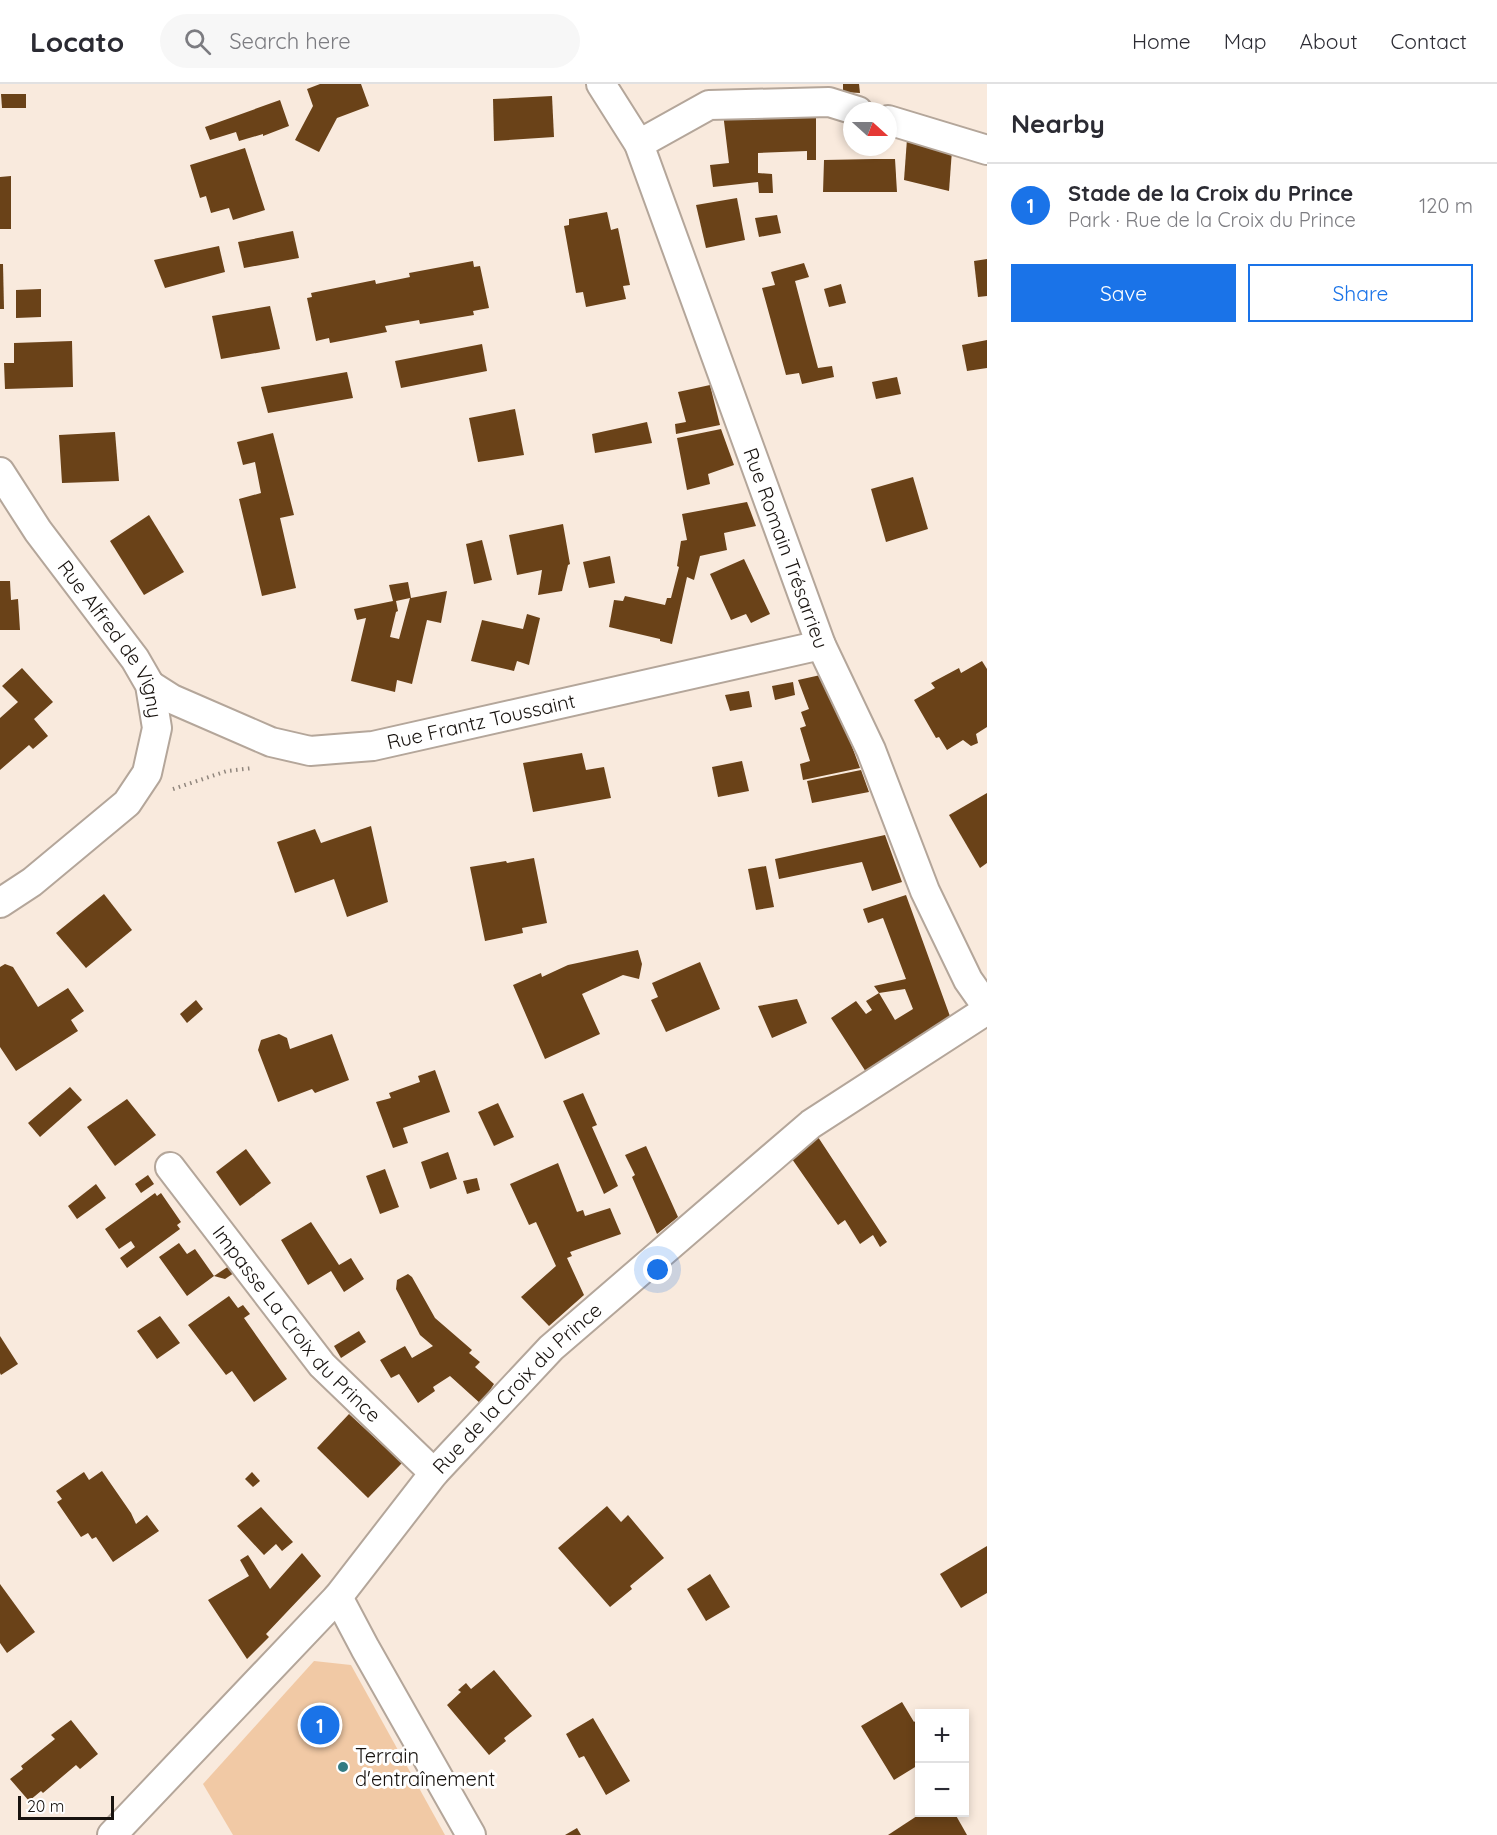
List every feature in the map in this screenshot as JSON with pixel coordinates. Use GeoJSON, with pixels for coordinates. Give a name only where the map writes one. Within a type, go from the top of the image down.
{"type":"FeatureCollection","features":[{"type":"Feature","properties":{"kind":"street","name":"Rue Romain Trésarrieu"},"geometry":{"type":"LineString","coordinates":[[601,84],[639,144],[821,645],[871,750],[926,891],[968,980],[987,1008]]}},
{"type":"Feature","properties":{"kind":"street"},"geometry":{"type":"LineString","coordinates":[[639,144],[709,105],[829,102],[843,106]]}},
{"type":"Feature","properties":{"kind":"street"},"geometry":{"type":"LineString","coordinates":[[897,123],[987,150]]}},
{"type":"Feature","properties":{"kind":"street","name":"Rue Alfred de Vigny"},"geometry":{"type":"LineString","coordinates":[[0,471],[38,531],[135,658],[150,686],[158,728],[147,773],[127,803],[32,882],[0,903]]}},
{"type":"Feature","properties":{"kind":"street","name":"Rue Frantz Toussaint"},"geometry":{"type":"LineString","coordinates":[[150,686],[172,699],[271,742],[310,751],[373,746],[821,645]]}},
{"type":"Feature","properties":{"kind":"street","name":"Rue de la Croix du Prince"},"geometry":{"type":"LineString","coordinates":[[112,1835],[338,1597],[434,1473],[551,1348],[811,1124],[987,1008]]}},
{"type":"Feature","properties":{"kind":"street","name":"Impasse La Croix du Prince"},"geometry":{"type":"LineString","coordinates":[[170,1167],[322,1365],[434,1473]]}},
{"type":"Feature","properties":{"kind":"street"},"geometry":{"type":"LineString","coordinates":[[338,1597],[471,1835]]}},
{"type":"Feature","properties":{"kind":"path"},"geometry":{"type":"LineString","coordinates":[[172,789],[227,771],[262,766]]}},
{"type":"Feature","properties":{"kind":"shaded area"},"geometry":{"type":"Polygon","coordinates":[[[314,1661],[351,1665],[445,1835],[233,1835],[203,1784],[314,1661]]]}},
{"type":"Feature","properties":{"kind":"building"},"geometry":{"type":"Polygon","coordinates":[[[320,84],[361,84],[369,106],[337,118],[319,152],[295,140],[313,106],[307,89],[320,84]]]}},
{"type":"Feature","properties":{"kind":"building"},"geometry":{"type":"Polygon","coordinates":[[[843,84],[859,84],[860,93],[843,92],[843,84]]]}},
{"type":"Feature","properties":{"kind":"building"},"geometry":{"type":"Polygon","coordinates":[[[1,94],[26,94],[26,108],[2,108],[1,94]]]}},
{"type":"Feature","properties":{"kind":"building"},"geometry":{"type":"Polygon","coordinates":[[[552,96],[554,137],[494,141],[493,99],[552,96]]]}},
{"type":"Feature","properties":{"kind":"building"},"geometry":{"type":"Polygon","coordinates":[[[280,100],[289,126],[263,136],[263,134],[239,141],[236,132],[210,140],[205,127],[280,100]]]}},
{"type":"Feature","properties":{"kind":"building"},"geometry":{"type":"Polygon","coordinates":[[[816,112],[816,160],[807,160],[807,151],[758,153],[758,173],[772,174],[773,193],[759,193],[758,182],[713,187],[710,165],[729,163],[723,113],[816,112]]]}},
{"type":"Feature","properties":{"kind":"building"},"geometry":{"type":"Polygon","coordinates":[[[907,139],[952,150],[949,191],[904,180],[907,139]]]}},
{"type":"Feature","properties":{"kind":"building"},"geometry":{"type":"Polygon","coordinates":[[[245,148],[265,210],[233,220],[229,208],[211,213],[206,196],[200,198],[190,165],[245,148]]]}},
{"type":"Feature","properties":{"kind":"building"},"geometry":{"type":"Polygon","coordinates":[[[895,159],[897,192],[823,192],[824,160],[895,159]]]}},
{"type":"Feature","properties":{"kind":"building"},"geometry":{"type":"Polygon","coordinates":[[[11,176],[11,229],[0,229],[0,177],[11,176]]]}},
{"type":"Feature","properties":{"kind":"building"},"geometry":{"type":"Polygon","coordinates":[[[737,198],[745,240],[706,248],[696,205],[737,198]]]}},
{"type":"Feature","properties":{"kind":"building"},"geometry":{"type":"Polygon","coordinates":[[[607,212],[611,230],[618,228],[630,285],[623,286],[626,299],[586,307],[583,292],[576,293],[564,226],[569,225],[569,219],[607,212]]]}},
{"type":"Feature","properties":{"kind":"building"},"geometry":{"type":"Polygon","coordinates":[[[777,215],[781,233],[759,237],[755,218],[777,215]]]}},
{"type":"Feature","properties":{"kind":"building"},"geometry":{"type":"Polygon","coordinates":[[[293,231],[299,258],[244,268],[238,242],[293,231]]]}},
{"type":"Feature","properties":{"kind":"building"},"geometry":{"type":"Polygon","coordinates":[[[219,246],[225,272],[165,288],[154,260],[219,246]]]}},
{"type":"Feature","properties":{"kind":"building"},"geometry":{"type":"Polygon","coordinates":[[[987,259],[987,296],[978,297],[974,261],[987,259]]]}},
{"type":"Feature","properties":{"kind":"building"},"geometry":{"type":"Polygon","coordinates":[[[473,261],[474,267],[480,266],[489,308],[473,311],[474,315],[420,324],[419,320],[385,326],[387,332],[330,343],[329,338],[316,341],[307,298],[312,297],[311,293],[375,280],[376,284],[410,277],[409,273],[473,261]]]}},
{"type":"Feature","properties":{"kind":"building"},"geometry":{"type":"Polygon","coordinates":[[[804,263],[809,277],[795,281],[806,323],[818,368],[832,366],[834,377],[802,384],[799,373],[786,375],[762,288],[775,285],[771,272],[804,263]]]}},
{"type":"Feature","properties":{"kind":"building"},"geometry":{"type":"Polygon","coordinates":[[[0,264],[3,264],[4,309],[0,309],[0,264]]]}},
{"type":"Feature","properties":{"kind":"building"},"geometry":{"type":"Polygon","coordinates":[[[841,284],[846,303],[829,307],[824,289],[841,284]]]}},
{"type":"Feature","properties":{"kind":"building"},"geometry":{"type":"Polygon","coordinates":[[[41,289],[41,317],[16,318],[16,290],[41,289]]]}},
{"type":"Feature","properties":{"kind":"building"},"geometry":{"type":"Polygon","coordinates":[[[270,306],[280,349],[221,359],[212,316],[270,306]]]}},
{"type":"Feature","properties":{"kind":"building"},"geometry":{"type":"Polygon","coordinates":[[[987,340],[987,368],[967,371],[962,345],[987,340]]]}},
{"type":"Feature","properties":{"kind":"building"},"geometry":{"type":"Polygon","coordinates":[[[72,341],[73,387],[5,389],[4,363],[14,363],[14,343],[72,341]]]}},
{"type":"Feature","properties":{"kind":"building"},"geometry":{"type":"Polygon","coordinates":[[[482,344],[487,371],[401,388],[395,361],[482,344]]]}},
{"type":"Feature","properties":{"kind":"building"},"geometry":{"type":"Polygon","coordinates":[[[347,372],[353,398],[268,413],[261,387],[347,372]]]}},
{"type":"Feature","properties":{"kind":"building"},"geometry":{"type":"Polygon","coordinates":[[[897,377],[901,394],[876,399],[872,382],[897,377]]]}},
{"type":"Feature","properties":{"kind":"building"},"geometry":{"type":"Polygon","coordinates":[[[710,385],[720,425],[676,434],[675,424],[686,422],[678,392],[710,385]]]}},
{"type":"Feature","properties":{"kind":"building"},"geometry":{"type":"Polygon","coordinates":[[[515,409],[524,455],[478,462],[469,418],[515,409]]]}},
{"type":"Feature","properties":{"kind":"building"},"geometry":{"type":"Polygon","coordinates":[[[647,422],[652,443],[595,453],[592,434],[647,422]]]}},
{"type":"Feature","properties":{"kind":"building"},"geometry":{"type":"Polygon","coordinates":[[[721,429],[734,465],[708,474],[710,484],[687,490],[677,438],[721,429]]]}},
{"type":"Feature","properties":{"kind":"building"},"geometry":{"type":"Polygon","coordinates":[[[115,432],[119,481],[62,483],[59,435],[115,432]]]}},
{"type":"Feature","properties":{"kind":"building"},"geometry":{"type":"Polygon","coordinates":[[[273,433],[294,515],[280,518],[296,588],[262,596],[239,499],[261,493],[255,462],[243,465],[237,442],[273,433]]]}},
{"type":"Feature","properties":{"kind":"building"},"geometry":{"type":"Polygon","coordinates":[[[913,477],[928,529],[886,542],[871,489],[913,477]]]}},
{"type":"Feature","properties":{"kind":"building"},"geometry":{"type":"Polygon","coordinates":[[[747,502],[756,526],[724,533],[727,550],[700,556],[694,580],[687,577],[672,644],[609,627],[614,600],[623,601],[625,596],[665,605],[667,598],[671,598],[679,567],[677,566],[681,541],[687,540],[682,514],[747,502]]]}},
{"type":"Feature","properties":{"kind":"building"},"geometry":{"type":"Polygon","coordinates":[[[149,515],[184,572],[144,595],[110,541],[149,515]]]}},
{"type":"Feature","properties":{"kind":"building"},"geometry":{"type":"Polygon","coordinates":[[[563,524],[570,564],[562,591],[538,595],[542,570],[517,575],[509,535],[563,524]]]}},
{"type":"Feature","properties":{"kind":"building"},"geometry":{"type":"Polygon","coordinates":[[[482,540],[492,580],[474,584],[466,544],[482,540]]]}},
{"type":"Feature","properties":{"kind":"building"},"geometry":{"type":"Polygon","coordinates":[[[610,556],[615,583],[589,588],[583,562],[610,556]]]}},
{"type":"Feature","properties":{"kind":"building"},"geometry":{"type":"Polygon","coordinates":[[[744,559],[770,614],[751,623],[746,614],[731,620],[710,574],[744,559]]]}},
{"type":"Feature","properties":{"kind":"building"},"geometry":{"type":"Polygon","coordinates":[[[0,581],[10,581],[11,600],[18,599],[20,630],[0,630],[0,581]]]}},
{"type":"Feature","properties":{"kind":"building"},"geometry":{"type":"Polygon","coordinates":[[[408,582],[411,598],[447,591],[441,623],[427,620],[412,684],[397,680],[395,692],[351,681],[366,618],[357,620],[354,609],[393,601],[389,585],[408,582]],[[410,598],[396,601],[398,611],[390,637],[399,639],[410,598]]]}},
{"type":"Feature","properties":{"kind":"building"},"geometry":{"type":"Polygon","coordinates":[[[527,614],[540,618],[529,665],[517,661],[514,671],[471,661],[482,620],[523,629],[527,614]]]}},
{"type":"Feature","properties":{"kind":"building"},"geometry":{"type":"Polygon","coordinates":[[[982,661],[987,669],[987,727],[976,734],[978,743],[971,746],[963,740],[947,750],[939,737],[936,738],[914,700],[935,688],[931,683],[959,668],[961,673],[982,661]]]}},
{"type":"Feature","properties":{"kind":"building"},"geometry":{"type":"Polygon","coordinates":[[[22,668],[53,702],[34,719],[48,736],[33,749],[29,745],[0,770],[0,718],[18,702],[2,686],[22,668]]]}},
{"type":"Feature","properties":{"kind":"building"},"geometry":{"type":"Polygon","coordinates":[[[825,674],[860,768],[803,780],[800,764],[810,761],[800,728],[806,726],[801,712],[809,709],[798,680],[825,674]]]}},
{"type":"Feature","properties":{"kind":"building"},"geometry":{"type":"Polygon","coordinates":[[[793,682],[795,695],[775,700],[772,686],[793,682]]]}},
{"type":"Feature","properties":{"kind":"building"},"geometry":{"type":"Polygon","coordinates":[[[749,691],[752,707],[730,711],[725,695],[749,691]]]}},
{"type":"Feature","properties":{"kind":"building"},"geometry":{"type":"Polygon","coordinates":[[[582,753],[586,770],[604,767],[611,798],[533,812],[523,763],[582,753]]]}},
{"type":"Feature","properties":{"kind":"building"},"geometry":{"type":"Polygon","coordinates":[[[742,761],[749,791],[718,797],[712,767],[742,761]]]}},
{"type":"Feature","properties":{"kind":"building"},"geometry":{"type":"Polygon","coordinates":[[[861,770],[869,792],[812,803],[807,781],[861,770]]]}},
{"type":"Feature","properties":{"kind":"building"},"geometry":{"type":"Polygon","coordinates":[[[987,793],[987,863],[980,868],[949,815],[987,793]]]}},
{"type":"Feature","properties":{"kind":"building"},"geometry":{"type":"Polygon","coordinates":[[[371,826],[388,902],[347,917],[334,879],[295,893],[277,842],[315,829],[321,843],[371,826]]]}},
{"type":"Feature","properties":{"kind":"building"},"geometry":{"type":"Polygon","coordinates":[[[885,835],[902,882],[872,891],[862,862],[779,879],[775,859],[885,835]]]}},
{"type":"Feature","properties":{"kind":"building"},"geometry":{"type":"Polygon","coordinates":[[[534,858],[547,923],[522,928],[523,933],[485,941],[470,867],[534,858]]]}},
{"type":"Feature","properties":{"kind":"building"},"geometry":{"type":"Polygon","coordinates":[[[766,866],[774,907],[756,910],[748,869],[766,866]]]}},
{"type":"Feature","properties":{"kind":"building"},"geometry":{"type":"Polygon","coordinates":[[[104,894],[132,930],[86,968],[56,933],[104,894]]]}},
{"type":"Feature","properties":{"kind":"building"},"geometry":{"type":"Polygon","coordinates":[[[906,895],[951,1019],[866,1072],[831,1018],[856,1001],[866,1014],[872,1010],[866,1001],[879,993],[874,986],[906,979],[883,918],[868,923],[863,909],[906,895]],[[905,989],[879,993],[895,1020],[913,1009],[905,989]]]}},
{"type":"Feature","properties":{"kind":"building"},"geometry":{"type":"Polygon","coordinates":[[[638,950],[642,964],[639,979],[623,975],[582,994],[600,1034],[545,1059],[513,985],[541,973],[542,977],[568,965],[638,950]]]}},
{"type":"Feature","properties":{"kind":"building"},"geometry":{"type":"Polygon","coordinates":[[[700,962],[720,1009],[666,1032],[651,1000],[658,997],[652,983],[700,962]]]}},
{"type":"Feature","properties":{"kind":"building"},"geometry":{"type":"Polygon","coordinates":[[[5,964],[13,967],[38,1007],[68,988],[84,1011],[71,1020],[78,1031],[16,1071],[0,1047],[0,967],[5,964]]]}},
{"type":"Feature","properties":{"kind":"building"},"geometry":{"type":"Polygon","coordinates":[[[797,999],[807,1023],[772,1038],[758,1006],[797,999]]]}},
{"type":"Feature","properties":{"kind":"building"},"geometry":{"type":"Polygon","coordinates":[[[196,1000],[203,1009],[187,1023],[180,1014],[196,1000]]]}},
{"type":"Feature","properties":{"kind":"building"},"geometry":{"type":"Polygon","coordinates":[[[279,1034],[287,1038],[290,1049],[332,1034],[349,1080],[315,1093],[312,1089],[278,1102],[258,1050],[261,1040],[279,1034]]]}},
{"type":"Feature","properties":{"kind":"building"},"geometry":{"type":"Polygon","coordinates":[[[435,1070],[450,1112],[403,1128],[408,1143],[393,1148],[376,1102],[391,1098],[389,1093],[420,1082],[418,1076],[435,1070]]]}},
{"type":"Feature","properties":{"kind":"building"},"geometry":{"type":"Polygon","coordinates":[[[70,1087],[82,1100],[40,1137],[28,1123],[70,1087]]]}},
{"type":"Feature","properties":{"kind":"building"},"geometry":{"type":"Polygon","coordinates":[[[583,1093],[597,1125],[592,1127],[618,1186],[604,1194],[563,1101],[583,1093]]]}},
{"type":"Feature","properties":{"kind":"building"},"geometry":{"type":"Polygon","coordinates":[[[127,1099],[156,1135],[115,1166],[87,1127],[127,1099]]]}},
{"type":"Feature","properties":{"kind":"building"},"geometry":{"type":"Polygon","coordinates":[[[498,1103],[514,1137],[494,1146],[478,1112],[498,1103]]]}},
{"type":"Feature","properties":{"kind":"building"},"geometry":{"type":"Polygon","coordinates":[[[818,1137],[887,1242],[880,1247],[873,1235],[860,1244],[845,1220],[838,1225],[792,1159],[818,1137]]]}},
{"type":"Feature","properties":{"kind":"building"},"geometry":{"type":"Polygon","coordinates":[[[646,1146],[678,1217],[657,1234],[625,1155],[646,1146]]]}},
{"type":"Feature","properties":{"kind":"building"},"geometry":{"type":"Polygon","coordinates":[[[246,1149],[271,1183],[240,1206],[216,1172],[246,1149]]]}},
{"type":"Feature","properties":{"kind":"building"},"geometry":{"type":"Polygon","coordinates":[[[448,1152],[457,1179],[430,1189],[421,1162],[448,1152]]]}},
{"type":"Feature","properties":{"kind":"building"},"geometry":{"type":"Polygon","coordinates":[[[558,1163],[577,1212],[583,1210],[585,1216],[610,1208],[621,1234],[570,1252],[572,1256],[567,1258],[584,1295],[549,1326],[521,1297],[556,1266],[536,1222],[529,1225],[510,1184],[558,1163]]]}},
{"type":"Feature","properties":{"kind":"building"},"geometry":{"type":"Polygon","coordinates":[[[385,1169],[399,1207],[380,1214],[366,1176],[385,1169]]]}},
{"type":"Feature","properties":{"kind":"building"},"geometry":{"type":"Polygon","coordinates":[[[148,1175],[154,1184],[141,1193],[135,1184],[148,1175]]]}},
{"type":"Feature","properties":{"kind":"building"},"geometry":{"type":"Polygon","coordinates":[[[477,1178],[480,1190],[467,1194],[463,1181],[477,1178]]]}},
{"type":"Feature","properties":{"kind":"building"},"geometry":{"type":"Polygon","coordinates":[[[96,1184],[106,1198],[77,1219],[68,1206],[96,1184]]]}},
{"type":"Feature","properties":{"kind":"building"},"geometry":{"type":"Polygon","coordinates":[[[155,1193],[157,1196],[161,1193],[181,1222],[177,1225],[180,1229],[127,1268],[120,1258],[135,1247],[131,1241],[119,1249],[105,1229],[155,1193]]]}},
{"type":"Feature","properties":{"kind":"building"},"geometry":{"type":"Polygon","coordinates":[[[311,1222],[339,1265],[351,1258],[364,1279],[344,1292],[331,1271],[308,1285],[281,1240],[311,1222]]]}},
{"type":"Feature","properties":{"kind":"building"},"geometry":{"type":"Polygon","coordinates":[[[179,1243],[187,1254],[195,1249],[214,1276],[187,1296],[159,1257],[179,1243]]]}},
{"type":"Feature","properties":{"kind":"building"},"geometry":{"type":"Polygon","coordinates":[[[232,1264],[237,1271],[225,1279],[214,1276],[232,1264]]]}},
{"type":"Feature","properties":{"kind":"building"},"geometry":{"type":"Polygon","coordinates":[[[408,1274],[412,1277],[435,1318],[472,1350],[469,1353],[480,1362],[475,1367],[494,1384],[481,1404],[450,1376],[433,1387],[435,1391],[418,1403],[399,1374],[391,1378],[380,1360],[405,1346],[412,1358],[433,1346],[420,1335],[396,1289],[397,1280],[408,1274]]]}},
{"type":"Feature","properties":{"kind":"building"},"geometry":{"type":"Polygon","coordinates":[[[229,1296],[238,1308],[243,1305],[250,1314],[244,1318],[287,1379],[254,1402],[232,1371],[226,1375],[188,1325],[229,1296]]]}},
{"type":"Feature","properties":{"kind":"building"},"geometry":{"type":"Polygon","coordinates":[[[160,1316],[180,1343],[157,1359],[137,1331],[160,1316]]]}},
{"type":"Feature","properties":{"kind":"building"},"geometry":{"type":"Polygon","coordinates":[[[359,1331],[366,1342],[341,1358],[334,1346],[359,1331]]]}},
{"type":"Feature","properties":{"kind":"building"},"geometry":{"type":"Polygon","coordinates":[[[0,1336],[18,1364],[1,1375],[0,1373],[0,1336]]]}},
{"type":"Feature","properties":{"kind":"building"},"geometry":{"type":"Polygon","coordinates":[[[349,1414],[402,1463],[368,1498],[317,1448],[349,1414]]]}},
{"type":"Feature","properties":{"kind":"building"},"geometry":{"type":"Polygon","coordinates":[[[102,1471],[136,1524],[147,1515],[159,1531],[113,1562],[96,1537],[92,1539],[88,1533],[81,1537],[57,1502],[62,1499],[56,1491],[84,1472],[89,1480],[102,1471]]]}},
{"type":"Feature","properties":{"kind":"building"},"geometry":{"type":"Polygon","coordinates":[[[252,1472],[260,1481],[253,1487],[245,1479],[252,1472]]]}},
{"type":"Feature","properties":{"kind":"building"},"geometry":{"type":"Polygon","coordinates":[[[607,1506],[621,1522],[628,1515],[664,1558],[630,1586],[632,1589],[610,1607],[558,1548],[607,1506]]]}},
{"type":"Feature","properties":{"kind":"building"},"geometry":{"type":"Polygon","coordinates":[[[261,1507],[293,1542],[282,1551],[276,1544],[264,1555],[237,1526],[261,1507]]]}},
{"type":"Feature","properties":{"kind":"building"},"geometry":{"type":"Polygon","coordinates":[[[987,1546],[987,1593],[961,1608],[940,1574],[987,1546]]]}},
{"type":"Feature","properties":{"kind":"building"},"geometry":{"type":"Polygon","coordinates":[[[302,1553],[321,1576],[266,1634],[269,1637],[247,1659],[208,1600],[249,1576],[240,1560],[248,1555],[270,1589],[302,1553]]]}},
{"type":"Feature","properties":{"kind":"building"},"geometry":{"type":"Polygon","coordinates":[[[710,1574],[730,1607],[706,1621],[687,1589],[710,1574]]]}},
{"type":"Feature","properties":{"kind":"building"},"geometry":{"type":"Polygon","coordinates":[[[0,1584],[35,1632],[7,1653],[0,1643],[0,1584]]]}},
{"type":"Feature","properties":{"kind":"building"},"geometry":{"type":"Polygon","coordinates":[[[494,1670],[532,1716],[504,1738],[506,1741],[489,1755],[447,1705],[461,1692],[458,1690],[466,1683],[471,1689],[494,1670]]]}},
{"type":"Feature","properties":{"kind":"building"},"geometry":{"type":"Polygon","coordinates":[[[902,1702],[915,1721],[915,1767],[894,1780],[861,1726],[902,1702]]]}},
{"type":"Feature","properties":{"kind":"building"},"geometry":{"type":"Polygon","coordinates":[[[593,1718],[630,1781],[606,1795],[584,1756],[579,1758],[566,1734],[593,1718]]]}},
{"type":"Feature","properties":{"kind":"building"},"geometry":{"type":"Polygon","coordinates":[[[71,1720],[98,1754],[80,1769],[76,1765],[43,1793],[41,1791],[29,1801],[10,1779],[23,1769],[21,1766],[55,1739],[51,1735],[71,1720]]]}},
{"type":"Feature","properties":{"kind":"building"},"geometry":{"type":"Polygon","coordinates":[[[915,1817],[957,1817],[967,1835],[888,1835],[915,1817]]]}},
{"type":"Feature","properties":{"kind":"building"},"geometry":{"type":"Polygon","coordinates":[[[577,1828],[581,1835],[565,1835],[577,1828]]]}},
{"type":"Feature","properties":{"kind":"place","name":"Stade de la Croix du Prince"},"geometry":{"type":"Point","coordinates":[320,1725]}},
{"type":"Feature","properties":{"kind":"place","name":"Terrain d'entraînement"},"geometry":{"type":"Point","coordinates":[343,1767]}}]}
